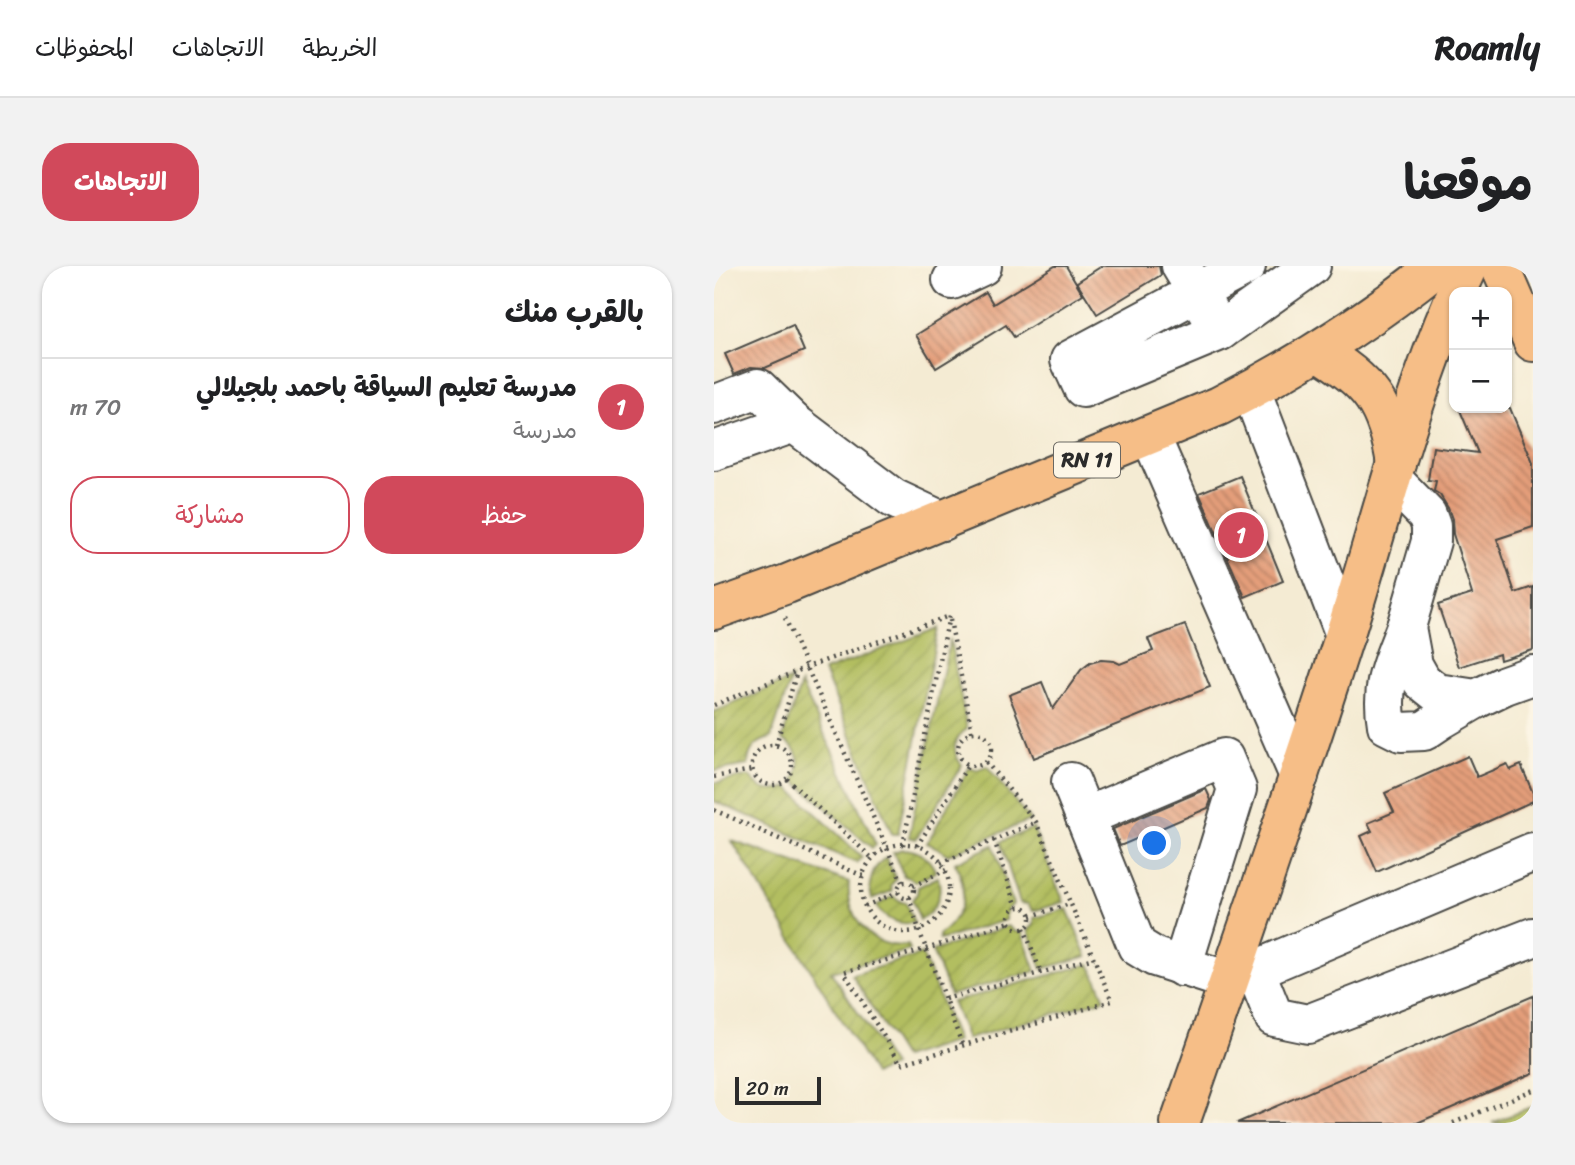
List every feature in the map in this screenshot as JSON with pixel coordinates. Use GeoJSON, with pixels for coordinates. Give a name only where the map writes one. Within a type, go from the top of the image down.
{"type":"FeatureCollection","features":[{"type":"Feature","properties":{"kind":"main road","name":"RN 11"},"geometry":{"type":"LineString","coordinates":[[714,610],[942,521],[1219,406],[1318,351],[1437,266]]}},
{"type":"Feature","properties":{"kind":"main road"},"geometry":{"type":"LineString","coordinates":[[1459,287],[1469,266]]}},
{"type":"Feature","properties":{"kind":"main road"},"geometry":{"type":"LineString","coordinates":[[1500,266],[1533,342]]}},
{"type":"Feature","properties":{"kind":"main road"},"geometry":{"type":"LineString","coordinates":[[1180,1123],[1242,976],[1299,776],[1422,384],[1449,312]]}},
{"type":"Feature","properties":{"kind":"main road"},"geometry":{"type":"LineString","coordinates":[[1318,351],[1343,366],[1364,385],[1381,409],[1392,436],[1394,472]]}},
{"type":"Feature","properties":{"kind":"street"},"geometry":{"type":"LineString","coordinates":[[1246,266],[1189,279],[1070,360],[1083,388],[1220,331],[1311,266]]}},
{"type":"Feature","properties":{"kind":"street"},"geometry":{"type":"LineString","coordinates":[[1189,279],[1220,331]]}},
{"type":"Feature","properties":{"kind":"street"},"geometry":{"type":"LineString","coordinates":[[714,405],[758,388],[794,423],[893,498],[942,521]]}},
{"type":"Feature","properties":{"kind":"street"},"geometry":{"type":"LineString","coordinates":[[1251,390],[1345,635]]}},
{"type":"Feature","properties":{"kind":"street"},"geometry":{"type":"LineString","coordinates":[[714,451],[794,423]]}},
{"type":"Feature","properties":{"kind":"street"},"geometry":{"type":"LineString","coordinates":[[1150,435],[1299,776]]}},
{"type":"Feature","properties":{"kind":"street"},"geometry":{"type":"LineString","coordinates":[[1394,472],[1427,515],[1431,526],[1431,541],[1406,626],[1387,678],[1384,707],[1387,725],[1401,732],[1424,731],[1476,699],[1533,675]]}},
{"type":"Feature","properties":{"kind":"street"},"geometry":{"type":"LineString","coordinates":[[1406,626],[1413,665],[1422,681],[1437,693],[1476,699]]}},
{"type":"Feature","properties":{"kind":"street"},"geometry":{"type":"LineString","coordinates":[[1072,782],[1096,812],[1114,824],[1198,789],[1191,773],[1224,758],[1237,789],[1182,967]]}},
{"type":"Feature","properties":{"kind":"street"},"geometry":{"type":"LineString","coordinates":[[1096,812],[1137,946],[1155,957],[1182,967],[1242,976],[1533,852]]}},
{"type":"Feature","properties":{"kind":"street"},"geometry":{"type":"LineString","coordinates":[[1242,976],[1274,1017],[1308,1024],[1533,937]]}},
{"type":"Feature","properties":{"kind":"path"},"geometry":{"type":"LineString","coordinates":[[772,589],[902,883]]}},
{"type":"Feature","properties":{"kind":"path"},"geometry":{"type":"LineString","coordinates":[[714,705],[797,670],[949,616]]}},
{"type":"Feature","properties":{"kind":"path"},"geometry":{"type":"LineString","coordinates":[[949,616],[972,732]]}},
{"type":"Feature","properties":{"kind":"path"},"geometry":{"type":"LineString","coordinates":[[904,845],[949,616]]}},
{"type":"Feature","properties":{"kind":"path"},"geometry":{"type":"LineString","coordinates":[[776,746],[797,670]]}},
{"type":"Feature","properties":{"kind":"path"},"geometry":{"type":"LineString","coordinates":[[972,732],[982,734],[990,741],[991,756],[986,762],[979,765],[968,764],[961,757],[959,747],[963,737],[972,732]]}},
{"type":"Feature","properties":{"kind":"path"},"geometry":{"type":"LineString","coordinates":[[770,745],[776,746],[786,751],[792,760],[791,772],[780,784],[768,785],[758,780],[752,770],[753,759],[759,750],[770,745]]}},
{"type":"Feature","properties":{"kind":"path"},"geometry":{"type":"LineString","coordinates":[[986,762],[1036,822],[1112,1001],[901,1064],[844,972],[1010,922]]}},
{"type":"Feature","properties":{"kind":"path"},"geometry":{"type":"LineString","coordinates":[[917,846],[968,764]]}},
{"type":"Feature","properties":{"kind":"path"},"geometry":{"type":"LineString","coordinates":[[714,777],[752,770]]}},
{"type":"Feature","properties":{"kind":"path"},"geometry":{"type":"LineString","coordinates":[[787,779],[873,859]]}},
{"type":"Feature","properties":{"kind":"path"},"geometry":{"type":"LineString","coordinates":[[714,810],[863,876]]}},
{"type":"Feature","properties":{"kind":"path"},"geometry":{"type":"LineString","coordinates":[[941,863],[1036,822]]}},
{"type":"Feature","properties":{"kind":"path"},"geometry":{"type":"LineString","coordinates":[[994,840],[1017,907]]}},
{"type":"Feature","properties":{"kind":"path"},"geometry":{"type":"LineString","coordinates":[[917,846],[931,853],[946,870],[950,893],[947,904],[933,923],[919,930],[890,930],[879,925],[865,906],[861,884],[863,876],[873,859],[887,848],[917,846]]}},
{"type":"Feature","properties":{"kind":"path"},"geometry":{"type":"LineString","coordinates":[[913,886],[946,870]]}},
{"type":"Feature","properties":{"kind":"path"},"geometry":{"type":"LineString","coordinates":[[909,897],[901,896],[898,886],[908,882],[913,886]]}},
{"type":"Feature","properties":{"kind":"path"},"geometry":{"type":"LineString","coordinates":[[909,897],[913,893],[913,886]]}},
{"type":"Feature","properties":{"kind":"path"},"geometry":{"type":"LineString","coordinates":[[865,906],[898,892]]}},
{"type":"Feature","properties":{"kind":"path"},"geometry":{"type":"LineString","coordinates":[[909,897],[963,1047]]}},
{"type":"Feature","properties":{"kind":"path"},"geometry":{"type":"LineString","coordinates":[[1031,916],[1070,904]]}},
{"type":"Feature","properties":{"kind":"path"},"geometry":{"type":"LineString","coordinates":[[1017,907],[1025,907],[1031,916],[1031,923],[1024,928],[1016,928],[1010,922],[1010,913],[1017,907]]}},
{"type":"Feature","properties":{"kind":"path"},"geometry":{"type":"LineString","coordinates":[[1024,928],[1041,973]]}},
{"type":"Feature","properties":{"kind":"path"},"geometry":{"type":"LineString","coordinates":[[945,999],[1094,958]]}},
{"type":"Feature","properties":{"kind":"path"},"geometry":{"type":"LineString","coordinates":[[1453,1123],[1533,1090]]}},
{"type":"Feature","properties":{"kind":"green space"},"geometry":{"type":"Polygon","coordinates":[[[938,628],[898,834],[892,834],[824,671],[938,628]]]}},
{"type":"Feature","properties":{"kind":"green space"},"geometry":{"type":"Polygon","coordinates":[[[950,639],[967,729],[955,746],[956,755],[962,765],[916,839],[909,837],[950,639]]]}},
{"type":"Feature","properties":{"kind":"green space"},"geometry":{"type":"Polygon","coordinates":[[[791,679],[771,738],[754,747],[748,765],[714,771],[714,712],[791,679]]]}},
{"type":"Feature","properties":{"kind":"green space"},"geometry":{"type":"Polygon","coordinates":[[[801,684],[876,845],[872,848],[794,780],[798,757],[792,747],[782,739],[801,684]]]}},
{"type":"Feature","properties":{"kind":"green space"},"geometry":{"type":"Polygon","coordinates":[[[987,766],[1030,820],[948,855],[927,843],[969,768],[976,770],[987,766]]]}},
{"type":"Feature","properties":{"kind":"green space"},"geometry":{"type":"Polygon","coordinates":[[[749,776],[757,785],[766,789],[788,787],[862,857],[857,863],[714,801],[714,783],[749,776]]]}},
{"type":"Feature","properties":{"kind":"green space"},"geometry":{"type":"Polygon","coordinates":[[[1033,828],[1064,902],[1033,911],[1028,904],[1020,903],[1000,842],[1033,828]]]}},
{"type":"Feature","properties":{"kind":"green space"},"geometry":{"type":"Polygon","coordinates":[[[732,841],[849,882],[851,907],[864,929],[883,943],[908,945],[910,950],[831,972],[893,1066],[874,1074],[732,841]]]}},
{"type":"Feature","properties":{"kind":"green space"},"geometry":{"type":"Polygon","coordinates":[[[993,845],[1013,904],[1006,911],[1006,920],[940,940],[939,935],[954,920],[962,902],[962,883],[955,863],[993,845]]]}},
{"type":"Feature","properties":{"kind":"green space"},"geometry":{"type":"Polygon","coordinates":[[[902,849],[914,850],[923,855],[936,872],[915,882],[904,876],[893,852],[902,849]]]}},
{"type":"Feature","properties":{"kind":"green space"},"geometry":{"type":"Polygon","coordinates":[[[886,857],[896,879],[891,885],[892,891],[872,899],[872,875],[886,857]]]}},
{"type":"Feature","properties":{"kind":"green space"},"geometry":{"type":"Polygon","coordinates":[[[938,877],[940,890],[937,902],[920,920],[912,900],[918,887],[938,877]]]}},
{"type":"Feature","properties":{"kind":"green space"},"geometry":{"type":"Polygon","coordinates":[[[893,896],[906,903],[914,923],[892,921],[876,906],[893,896]]]}},
{"type":"Feature","properties":{"kind":"green space"},"geometry":{"type":"Polygon","coordinates":[[[1067,909],[1087,956],[1042,969],[1028,930],[1034,925],[1034,918],[1067,909]]]}},
{"type":"Feature","properties":{"kind":"green space"},"geometry":{"type":"Polygon","coordinates":[[[1008,926],[1016,932],[1022,932],[1036,971],[950,995],[932,951],[1008,926]]]}},
{"type":"Feature","properties":{"kind":"green space"},"geometry":{"type":"Polygon","coordinates":[[[922,954],[957,1041],[903,1058],[852,975],[922,954]]]}},
{"type":"Feature","properties":{"kind":"green space"},"geometry":{"type":"Polygon","coordinates":[[[1090,964],[1105,999],[967,1039],[952,1002],[1090,964]]]}},
{"type":"Feature","properties":{"kind":"green space"},"geometry":{"type":"Polygon","coordinates":[[[1533,1106],[1533,1123],[1492,1123],[1533,1106]]]}},
{"type":"Feature","properties":{"kind":"building"},"geometry":{"type":"Polygon","coordinates":[[[1055,266],[1066,266],[1083,294],[1014,337],[1006,325],[936,368],[916,335],[986,292],[993,304],[1055,266]]]}},
{"type":"Feature","properties":{"kind":"building"},"geometry":{"type":"Polygon","coordinates":[[[1102,266],[1159,266],[1161,275],[1097,314],[1077,282],[1102,266]]]}},
{"type":"Feature","properties":{"kind":"building"},"geometry":{"type":"Polygon","coordinates":[[[793,325],[804,351],[765,368],[751,367],[734,374],[725,354],[793,325]]]}},
{"type":"Feature","properties":{"kind":"building"},"geometry":{"type":"Polygon","coordinates":[[[1461,413],[1512,413],[1533,463],[1533,527],[1497,539],[1515,593],[1533,587],[1533,650],[1500,660],[1499,654],[1459,667],[1438,605],[1472,594],[1453,534],[1448,508],[1434,491],[1436,481],[1428,480],[1433,447],[1478,453],[1461,413]]]}},
{"type":"Feature","properties":{"kind":"building"},"geometry":{"type":"Polygon","coordinates":[[[1240,476],[1283,581],[1245,597],[1199,493],[1240,476]]]}},
{"type":"Feature","properties":{"kind":"building"},"geometry":{"type":"Polygon","coordinates":[[[1185,625],[1210,687],[1034,758],[1009,695],[1042,682],[1053,709],[1081,670],[1090,663],[1101,660],[1120,664],[1153,651],[1148,639],[1185,625]]]}},
{"type":"Feature","properties":{"kind":"building"},"geometry":{"type":"Polygon","coordinates":[[[1468,756],[1477,777],[1507,764],[1510,770],[1521,765],[1533,793],[1533,801],[1377,872],[1361,836],[1372,831],[1368,823],[1394,812],[1385,793],[1468,756]]]}},
{"type":"Feature","properties":{"kind":"building"},"geometry":{"type":"Polygon","coordinates":[[[1206,789],[1211,800],[1208,808],[1120,846],[1113,829],[1206,789]]]}},
{"type":"Feature","properties":{"kind":"building"},"geometry":{"type":"Polygon","coordinates":[[[1533,996],[1533,1073],[1417,1123],[1237,1123],[1533,996]]]}},
{"type":"Feature","properties":{"kind":"place","name":"مدرسة تعليم السياقة باحمد بلجيلالي"},"geometry":{"type":"Point","coordinates":[1241,535]}}]}
